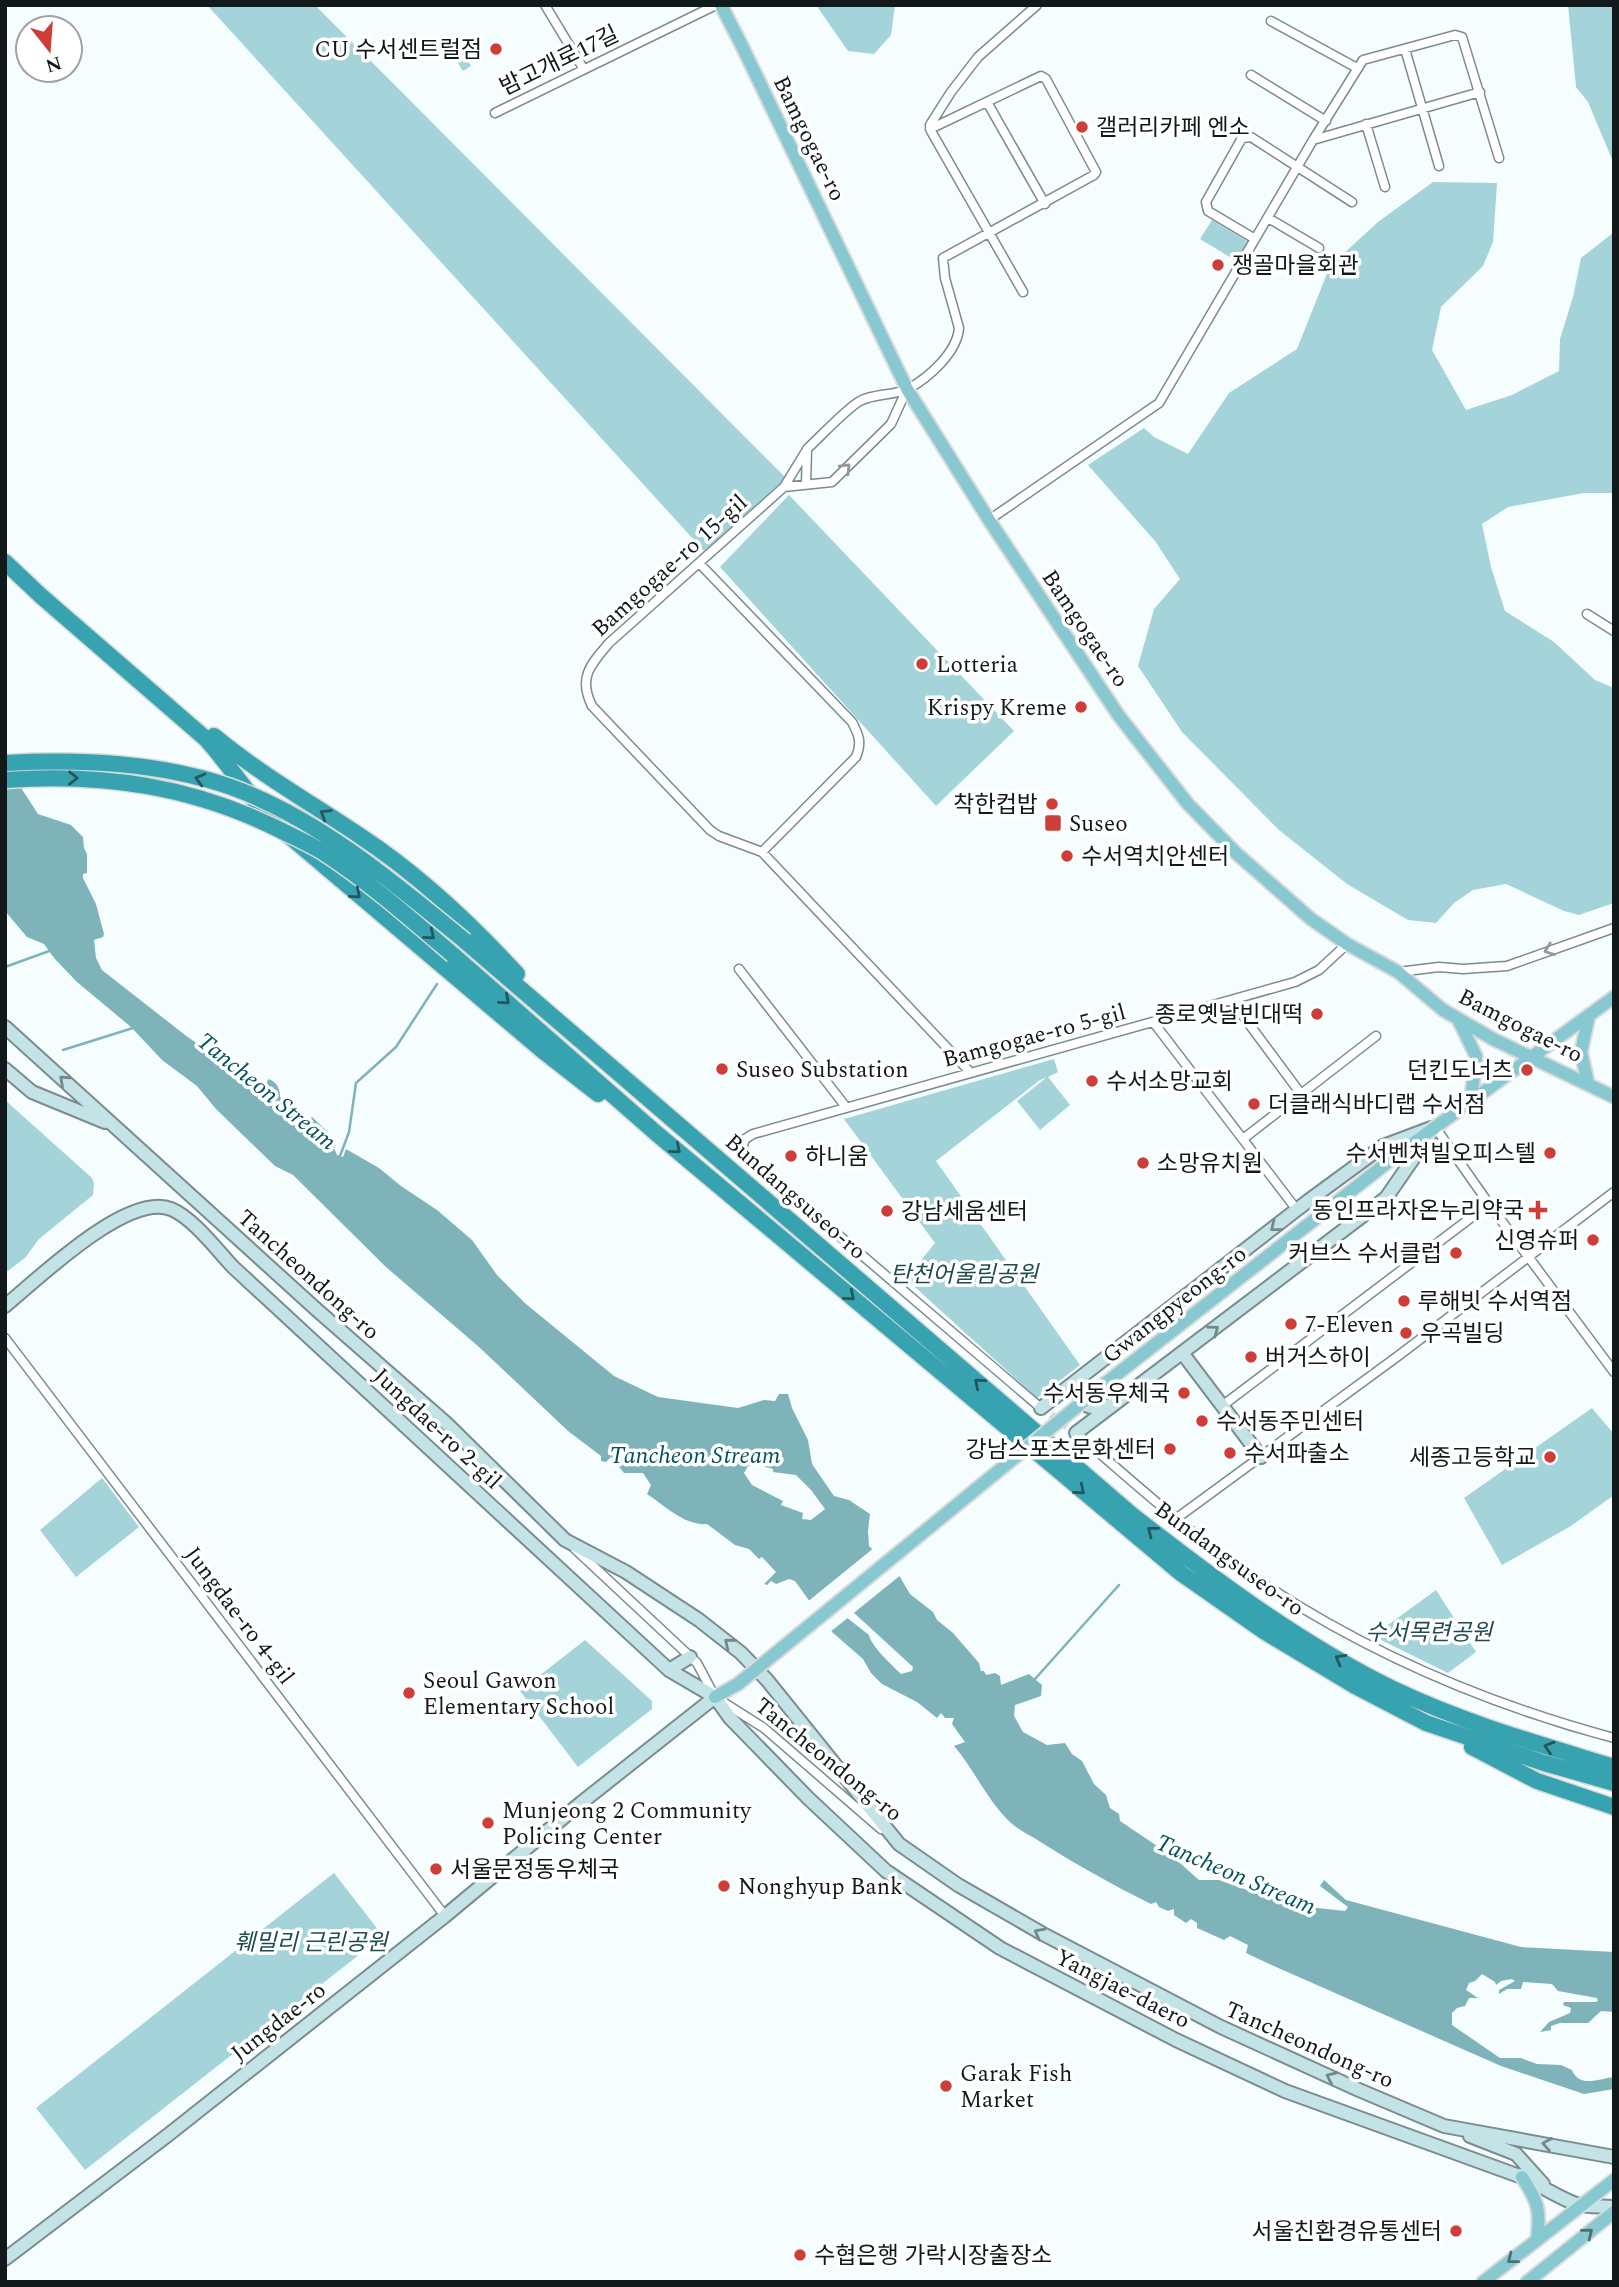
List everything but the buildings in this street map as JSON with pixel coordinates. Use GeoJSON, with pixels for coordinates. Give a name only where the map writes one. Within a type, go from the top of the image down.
{"type":"FeatureCollection","features":[{"type":"Feature","properties":{"kind":"highway"},"geometry":{"type":"LineString","coordinates":[[5,554],[74,617],[230,749],[294,795],[362,837],[414,877],[470,935]]}},
{"type":"Feature","properties":{"kind":"highway"},"geometry":{"type":"LineString","coordinates":[[5,562],[206,739],[261,809],[294,840],[543,1051],[592,1090],[656,1133]]}},
{"type":"Feature","properties":{"kind":"highway","name":"Bundangsuseo-ro"},"geometry":{"type":"LineString","coordinates":[[5,762],[56,760],[154,768],[231,788],[283,811],[347,850],[470,935],[566,1028],[1132,1515],[1212,1577],[1306,1640],[1393,1689],[1496,1731],[1614,1767]]}},
{"type":"Feature","properties":{"kind":"highway","name":"Bundangsuseo-ro"},"geometry":{"type":"LineString","coordinates":[[5,780],[116,780],[192,795],[245,813],[321,851],[381,894],[656,1133],[1182,1574],[1287,1645],[1355,1686],[1426,1723],[1544,1763],[1614,1783]]}},
{"type":"Feature","properties":{"kind":"highway"},"geometry":{"type":"LineString","coordinates":[[1426,1723],[1537,1781],[1614,1807]]}},
{"type":"Feature","properties":{"kind":"main road","name":"Bamgogae-ro"},"geometry":{"type":"LineString","coordinates":[[718,5],[743,46],[907,389],[989,520],[1119,716],[1188,804],[1279,892],[1346,944],[1398,972],[1443,1010],[1531,1058],[1614,1097]]}},
{"type":"Feature","properties":{"kind":"main road","name":"Gwangpyeong-ro"},"geometry":{"type":"LineString","coordinates":[[738,1684],[1107,1382],[1435,1127],[1614,997]]}},
{"type":"Feature","properties":{"kind":"main road"},"geometry":{"type":"LineString","coordinates":[[1588,1083],[1581,1052],[1589,1015]]}},
{"type":"Feature","properties":{"kind":"main road"},"geometry":{"type":"LineString","coordinates":[[1458,1018],[1476,1056],[1471,1100]]}},
{"type":"Feature","properties":{"kind":"main road","name":"Jungdae-ro"},"geometry":{"type":"LineString","coordinates":[[715,1697],[738,1684]]}},
{"type":"Feature","properties":{"kind":"main road"},"geometry":{"type":"LineString","coordinates":[[1522,2177],[1533,2195],[1540,2216],[1538,2240]]}},
{"type":"Feature","properties":{"kind":"main road"},"geometry":{"type":"LineString","coordinates":[[1483,2282],[1614,2180]]}},
{"type":"Feature","properties":{"kind":"main road"},"geometry":{"type":"LineString","coordinates":[[1527,2282],[1614,2212]]}},
{"type":"Feature","properties":{"kind":"street"},"geometry":{"type":"LineString","coordinates":[[545,5],[583,68]]}},
{"type":"Feature","properties":{"kind":"street","name":"밤고개로17길"},"geometry":{"type":"LineString","coordinates":[[495,113],[583,68],[718,5]]}},
{"type":"Feature","properties":{"kind":"street"},"geometry":{"type":"LineString","coordinates":[[1023,292],[930,129],[930,122],[978,57],[1037,5]]}},
{"type":"Feature","properties":{"kind":"street"},"geometry":{"type":"LineString","coordinates":[[1271,21],[1357,68]]}},
{"type":"Feature","properties":{"kind":"street"},"geometry":{"type":"LineString","coordinates":[[989,520],[1159,403],[1363,60],[1455,35],[1462,37],[1499,158]]}},
{"type":"Feature","properties":{"kind":"street"},"geometry":{"type":"LineString","coordinates":[[1405,50],[1439,166]]}},
{"type":"Feature","properties":{"kind":"street"},"geometry":{"type":"LineString","coordinates":[[1251,75],[1326,121]]}},
{"type":"Feature","properties":{"kind":"street"},"geometry":{"type":"LineString","coordinates":[[806,484],[807,449],[860,401],[907,389],[934,372],[958,336],[959,328],[945,278],[943,258],[1045,204],[1096,172],[1046,79],[1041,76],[930,129]]}},
{"type":"Feature","properties":{"kind":"street"},"geometry":{"type":"LineString","coordinates":[[1313,140],[1480,92]]}},
{"type":"Feature","properties":{"kind":"street"},"geometry":{"type":"LineString","coordinates":[[987,103],[1045,204]]}},
{"type":"Feature","properties":{"kind":"street"},"geometry":{"type":"LineString","coordinates":[[1366,124],[1385,187]]}},
{"type":"Feature","properties":{"kind":"street"},"geometry":{"type":"LineString","coordinates":[[1255,239],[1208,211],[1206,207],[1206,202],[1242,138],[1251,137],[1352,202]]}},
{"type":"Feature","properties":{"kind":"street"},"geometry":{"type":"LineString","coordinates":[[1269,218],[1319,248]]}},
{"type":"Feature","properties":{"kind":"street"},"geometry":{"type":"LineString","coordinates":[[784,487],[832,482],[891,424],[907,389]]}},
{"type":"Feature","properties":{"kind":"street","name":"Bamgogae-ro 15-gil"},"geometry":{"type":"LineString","coordinates":[[762,852],[715,834],[602,716],[587,697],[585,678],[598,656],[784,487],[807,449]]}},
{"type":"Feature","properties":{"kind":"street"},"geometry":{"type":"LineString","coordinates":[[699,564],[852,722],[858,733],[860,746],[856,757],[762,852],[970,1072]]}},
{"type":"Feature","properties":{"kind":"street"},"geometry":{"type":"LineString","coordinates":[[1587,614],[1614,631]]}},
{"type":"Feature","properties":{"kind":"street"},"geometry":{"type":"LineString","coordinates":[[1398,972],[1438,967],[1462,969],[1507,965],[1614,928]]}},
{"type":"Feature","properties":{"kind":"street","name":"Bamgogae-ro 5-gil"},"geometry":{"type":"LineString","coordinates":[[1041,1408],[754,1163],[743,1148],[745,1139],[753,1134],[846,1107],[1295,982],[1319,970],[1346,944]]}},
{"type":"Feature","properties":{"kind":"street"},"geometry":{"type":"LineString","coordinates":[[739,969],[846,1107]]}},
{"type":"Feature","properties":{"kind":"street"},"geometry":{"type":"LineString","coordinates":[[1232,1001],[1301,1094]]}},
{"type":"Feature","properties":{"kind":"street"},"geometry":{"type":"LineString","coordinates":[[1154,1023],[1297,1210]]}},
{"type":"Feature","properties":{"kind":"street","name":"Tancheondong-ro"},"geometry":{"type":"LineString","coordinates":[[5,1027],[446,1423],[565,1540],[697,1663],[715,1697],[764,1728],[899,1844],[1000,1912],[1185,2009],[1359,2090],[1444,2126],[1614,2157]]}},
{"type":"Feature","properties":{"kind":"street"},"geometry":{"type":"LineString","coordinates":[[1243,1139],[1376,1036]]}},
{"type":"Feature","properties":{"kind":"street"},"geometry":{"type":"LineString","coordinates":[[5,1069],[32,1092],[115,1126]]}},
{"type":"Feature","properties":{"kind":"street"},"geometry":{"type":"LineString","coordinates":[[1435,1127],[1614,1373]]}},
{"type":"Feature","properties":{"kind":"street"},"geometry":{"type":"LineString","coordinates":[[1041,1408],[1383,1146],[1435,1127]]}},
{"type":"Feature","properties":{"kind":"street"},"geometry":{"type":"LineString","coordinates":[[1435,1127],[1386,1198],[1076,1433],[1219,1552],[1302,1608],[1419,1670],[1564,1725],[1614,1738]]}},
{"type":"Feature","properties":{"kind":"street"},"geometry":{"type":"LineString","coordinates":[[1177,1518],[1614,1192]]}},
{"type":"Feature","properties":{"kind":"street"},"geometry":{"type":"LineString","coordinates":[[1222,1406],[1489,1204]]}},
{"type":"Feature","properties":{"kind":"street","name":"Jungdae-ro 2-gil"},"geometry":{"type":"LineString","coordinates":[[5,1306],[103,1226],[130,1213],[155,1206],[169,1208],[180,1214],[233,1267],[669,1670],[715,1697]]}},
{"type":"Feature","properties":{"kind":"street","name":"Jungdae-ro 4-gil"},"geometry":{"type":"LineString","coordinates":[[5,1338],[445,1916]]}},
{"type":"Feature","properties":{"kind":"street","name":"Gwangpyeong-ro"},"geometry":{"type":"LineString","coordinates":[[1183,1354],[1261,1457]]}},
{"type":"Feature","properties":{"kind":"street"},"geometry":{"type":"LineString","coordinates":[[1083,1376],[1078,1392],[1089,1407],[1099,1409],[1121,1401]]}},
{"type":"Feature","properties":{"kind":"street"},"geometry":{"type":"LineString","coordinates":[[565,1540],[647,1586],[699,1620],[741,1653],[775,1689],[899,1844]]}},
{"type":"Feature","properties":{"kind":"street"},"geometry":{"type":"LineString","coordinates":[[669,1670],[690,1657]]}},
{"type":"Feature","properties":{"kind":"street","name":"Jungdae-ro"},"geometry":{"type":"LineString","coordinates":[[6,2258],[445,1916],[581,1802],[715,1697]]}},
{"type":"Feature","properties":{"kind":"street","name":"Yangjae-daero"},"geometry":{"type":"LineString","coordinates":[[715,1697],[730,1718],[808,1798],[886,1871],[1000,1948],[1176,2040],[1285,2091],[1522,2177],[1581,2206],[1614,2207]]}},
{"type":"Feature","properties":{"kind":"street"},"geometry":{"type":"LineString","coordinates":[[1444,2126],[1516,2154],[1546,2187]]}},
{"type":"Feature","properties":{"kind":"green space"},"geometry":{"type":"Polygon","coordinates":[[[207,5],[315,5],[786,478],[704,551],[207,5]]]}},
{"type":"Feature","properties":{"kind":"green space"},"geometry":{"type":"Polygon","coordinates":[[[816,5],[895,5],[891,35],[874,54],[848,51],[816,5]]]}},
{"type":"Feature","properties":{"kind":"green space"},"geometry":{"type":"Polygon","coordinates":[[[1568,5],[1614,5],[1614,164],[1588,102],[1576,87],[1568,5]]]}},
{"type":"Feature","properties":{"kind":"green space"},"geometry":{"type":"Polygon","coordinates":[[[461,49],[471,66],[463,71],[452,54],[461,49]]]}},
{"type":"Feature","properties":{"kind":"green space"},"geometry":{"type":"Polygon","coordinates":[[[1433,182],[1497,183],[1493,242],[1483,266],[1441,307],[1432,350],[1466,410],[1512,395],[1559,371],[1560,339],[1581,258],[1613,233],[1614,228],[1614,493],[1584,493],[1508,507],[1482,524],[1491,567],[1505,611],[1554,642],[1595,680],[1614,688],[1614,903],[1579,915],[1564,911],[1506,884],[1473,890],[1454,903],[1436,923],[1408,920],[1347,884],[1279,830],[1182,732],[1138,666],[1154,609],[1180,579],[1155,541],[1088,465],[1144,428],[1154,437],[1188,454],[1229,393],[1297,349],[1330,266],[1378,222],[1433,182]]]}},
{"type":"Feature","properties":{"kind":"green space"},"geometry":{"type":"Polygon","coordinates":[[[1212,220],[1250,243],[1238,262],[1200,239],[1212,220]]]}},
{"type":"Feature","properties":{"kind":"green space"},"geometry":{"type":"Polygon","coordinates":[[[789,495],[1014,731],[936,806],[720,567],[789,495]]]}},
{"type":"Feature","properties":{"kind":"green space","name":"탄천어울림공원"},"geometry":{"type":"Polygon","coordinates":[[[1054,1059],[1058,1072],[1048,1077],[1070,1105],[1040,1130],[1017,1101],[1046,1078],[1040,1080],[936,1161],[1080,1365],[1037,1398],[906,1279],[935,1243],[844,1119],[1054,1059]]]}},
{"type":"Feature","properties":{"kind":"green space"},"geometry":{"type":"Polygon","coordinates":[[[5,1100],[92,1178],[94,1183],[93,1195],[39,1239],[25,1258],[5,1273],[5,1100]]]}},
{"type":"Feature","properties":{"kind":"green space"},"geometry":{"type":"Polygon","coordinates":[[[1592,1408],[1614,1434],[1614,1495],[1571,1526],[1502,1565],[1464,1498],[1592,1408]]]}},
{"type":"Feature","properties":{"kind":"green space"},"geometry":{"type":"Polygon","coordinates":[[[102,1478],[139,1527],[76,1577],[40,1530],[102,1478]]]}},
{"type":"Feature","properties":{"kind":"green space","name":"수서목련공원"},"geometry":{"type":"Polygon","coordinates":[[[1436,1590],[1476,1652],[1448,1673],[1373,1636],[1436,1590]]]}},
{"type":"Feature","properties":{"kind":"green space"},"geometry":{"type":"Polygon","coordinates":[[[585,1640],[652,1701],[652,1709],[578,1767],[520,1691],[585,1640]]]}},
{"type":"Feature","properties":{"kind":"green space","name":"훼밀리 근린공원"},"geometry":{"type":"Polygon","coordinates":[[[334,1873],[383,1936],[85,2170],[36,2108],[334,1873]]]}},
{"type":"Feature","properties":{"kind":"water","name":"Tancheon Stream"},"geometry":{"type":"Polygon","coordinates":[[[5,763],[38,814],[71,825],[83,837],[87,873],[83,874],[83,878],[96,904],[104,934],[94,940],[96,958],[102,970],[185,1035],[262,1089],[269,1079],[274,1082],[279,1088],[280,1097],[306,1124],[312,1117],[336,1140],[334,1148],[337,1155],[343,1157],[346,1149],[379,1168],[437,1210],[472,1240],[497,1275],[526,1304],[614,1376],[658,1397],[738,1408],[764,1400],[775,1401],[779,1394],[788,1394],[808,1440],[812,1464],[834,1496],[849,1500],[870,1514],[869,1546],[900,1577],[910,1594],[933,1612],[937,1620],[953,1633],[979,1663],[981,1671],[986,1675],[995,1673],[1000,1676],[1001,1685],[1029,1674],[1042,1685],[1041,1696],[1015,1705],[1014,1716],[1023,1732],[1047,1745],[1065,1743],[1072,1754],[1082,1761],[1094,1784],[1106,1795],[1110,1808],[1119,1814],[1120,1821],[1172,1856],[1199,1880],[1219,1880],[1289,1905],[1345,1911],[1348,1907],[1320,1886],[1324,1880],[1346,1900],[1521,1947],[1614,1952],[1614,2012],[1601,2011],[1588,2023],[1560,2023],[1551,2026],[1551,2030],[1540,2032],[1549,2022],[1570,2013],[1571,2008],[1563,2005],[1564,2002],[1595,2002],[1598,2001],[1597,1998],[1558,1991],[1552,1984],[1523,1982],[1521,1989],[1507,1989],[1499,1994],[1499,1990],[1515,1981],[1501,1981],[1496,1985],[1482,1974],[1469,1983],[1466,1990],[1478,1998],[1469,1998],[1465,2006],[1452,2013],[1452,2025],[1500,2058],[1521,2058],[1537,2064],[1561,2065],[1572,2070],[1575,2076],[1584,2081],[1614,2077],[1614,2089],[1584,2094],[1501,2066],[1246,1953],[1248,1945],[1230,1936],[1224,1940],[1197,1928],[1197,1923],[1191,1919],[1186,1923],[1174,1915],[1174,1909],[1168,1911],[1159,1907],[1156,1902],[1151,1904],[1014,1826],[995,1805],[954,1746],[965,1742],[952,1724],[954,1718],[945,1718],[941,1713],[937,1718],[917,1702],[882,1684],[871,1673],[863,1659],[832,1632],[795,1581],[789,1579],[776,1584],[771,1581],[767,1585],[764,1584],[776,1572],[762,1557],[759,1559],[749,1549],[735,1545],[707,1524],[683,1519],[668,1509],[647,1494],[651,1485],[643,1473],[624,1473],[611,1457],[606,1462],[601,1461],[601,1456],[568,1431],[479,1347],[386,1267],[293,1175],[275,1166],[216,1109],[197,1086],[162,1060],[131,1027],[77,982],[44,944],[27,937],[5,911],[5,763]],[[755,1464],[748,1466],[744,1473],[752,1485],[783,1501],[781,1505],[803,1513],[802,1519],[811,1520],[825,1509],[796,1475],[773,1472],[773,1469],[755,1464]],[[852,1611],[846,1617],[869,1635],[877,1650],[901,1674],[912,1671],[913,1667],[852,1611]]]}},
{"type":"Feature","properties":{"kind":"pier"},"geometry":{"type":"Polygon","coordinates":[[[875,1547],[902,1574],[829,1633],[806,1603],[875,1547]]]}},
{"type":"Feature","properties":{"kind":"waterway"},"geometry":{"type":"LineString","coordinates":[[5,967],[52,950]]}},
{"type":"Feature","properties":{"kind":"waterway"},"geometry":{"type":"LineString","coordinates":[[340,1156],[349,1132],[356,1083],[396,1047],[437,984]]}},
{"type":"Feature","properties":{"kind":"waterway"},"geometry":{"type":"LineString","coordinates":[[63,1050],[133,1028]]}},
{"type":"Feature","properties":{"kind":"waterway"},"geometry":{"type":"LineString","coordinates":[[1035,1679],[1119,1585]]}},
{"type":"Feature","properties":{"kind":"tunnel"},"geometry":{"type":"LineString","coordinates":[[1041,1408],[1076,1433]]}},
{"type":"Feature","properties":{"kind":"place","name":"CU 수서센트럴점"},"geometry":{"type":"Point","coordinates":[496,49]}},
{"type":"Feature","properties":{"kind":"place","name":"갤러리카페 엔소"},"geometry":{"type":"Point","coordinates":[1082,127]}},
{"type":"Feature","properties":{"kind":"place","name":"쟁골마을회관"},"geometry":{"type":"Point","coordinates":[1218,265]}},
{"type":"Feature","properties":{"kind":"place","name":"Lotteria"},"geometry":{"type":"Point","coordinates":[922,664]}},
{"type":"Feature","properties":{"kind":"place","name":"Krispy Kreme"},"geometry":{"type":"Point","coordinates":[1081,707]}},
{"type":"Feature","properties":{"kind":"place","name":"착한컵밥"},"geometry":{"type":"Point","coordinates":[1052,804]}},
{"type":"Feature","properties":{"kind":"place","name":"Suseo"},"geometry":{"type":"Point","coordinates":[1053,823]}},
{"type":"Feature","properties":{"kind":"place","name":"수서역치안센터"},"geometry":{"type":"Point","coordinates":[1067,856]}},
{"type":"Feature","properties":{"kind":"place","name":"종로옛날빈대떡"},"geometry":{"type":"Point","coordinates":[1317,1014]}},
{"type":"Feature","properties":{"kind":"place","name":"Suseo Substation"},"geometry":{"type":"Point","coordinates":[722,1069]}},
{"type":"Feature","properties":{"kind":"place","name":"던킨도너츠"},"geometry":{"type":"Point","coordinates":[1527,1070]}},
{"type":"Feature","properties":{"kind":"place","name":"수서소망교회"},"geometry":{"type":"Point","coordinates":[1092,1081]}},
{"type":"Feature","properties":{"kind":"place","name":"더클래식바디랩 수서점"},"geometry":{"type":"Point","coordinates":[1254,1104]}},
{"type":"Feature","properties":{"kind":"place","name":"수서벤쳐빌오피스텔"},"geometry":{"type":"Point","coordinates":[1550,1153]}},
{"type":"Feature","properties":{"kind":"place","name":"하니움"},"geometry":{"type":"Point","coordinates":[791,1156]}},
{"type":"Feature","properties":{"kind":"place","name":"소망유치원"},"geometry":{"type":"Point","coordinates":[1143,1163]}},
{"type":"Feature","properties":{"kind":"place","name":"동인프라자온누리약국"},"geometry":{"type":"Point","coordinates":[1538,1210]}},
{"type":"Feature","properties":{"kind":"place","name":"강남세움센터"},"geometry":{"type":"Point","coordinates":[887,1211]}},
{"type":"Feature","properties":{"kind":"place","name":"신영슈퍼"},"geometry":{"type":"Point","coordinates":[1593,1240]}},
{"type":"Feature","properties":{"kind":"place","name":"커브스 수서클럽"},"geometry":{"type":"Point","coordinates":[1456,1253]}},
{"type":"Feature","properties":{"kind":"place","name":"루해빗 수서역점"},"geometry":{"type":"Point","coordinates":[1404,1301]}},
{"type":"Feature","properties":{"kind":"place","name":"7-Eleven"},"geometry":{"type":"Point","coordinates":[1291,1324]}},
{"type":"Feature","properties":{"kind":"place","name":"우곡빌딩"},"geometry":{"type":"Point","coordinates":[1406,1333]}},
{"type":"Feature","properties":{"kind":"place","name":"버거스하이"},"geometry":{"type":"Point","coordinates":[1251,1357]}},
{"type":"Feature","properties":{"kind":"place","name":"수서동우체국"},"geometry":{"type":"Point","coordinates":[1184,1393]}},
{"type":"Feature","properties":{"kind":"place","name":"수서동주민센터"},"geometry":{"type":"Point","coordinates":[1202,1421]}},
{"type":"Feature","properties":{"kind":"place","name":"강남스포츠문화센터"},"geometry":{"type":"Point","coordinates":[1170,1449]}},
{"type":"Feature","properties":{"kind":"place","name":"수서파출소"},"geometry":{"type":"Point","coordinates":[1230,1453]}},
{"type":"Feature","properties":{"kind":"place","name":"세종고등학교"},"geometry":{"type":"Point","coordinates":[1550,1457]}},
{"type":"Feature","properties":{"kind":"place","name":"Seoul Gawon Elementary School"},"geometry":{"type":"Point","coordinates":[409,1693]}},
{"type":"Feature","properties":{"kind":"place","name":"Munjeong 2 Community Policing Center"},"geometry":{"type":"Point","coordinates":[488,1823]}},
{"type":"Feature","properties":{"kind":"place","name":"서울문정동우체국"},"geometry":{"type":"Point","coordinates":[436,1869]}},
{"type":"Feature","properties":{"kind":"place","name":"Nonghyup Bank"},"geometry":{"type":"Point","coordinates":[724,1886]}},
{"type":"Feature","properties":{"kind":"place","name":"Garak Fish Market"},"geometry":{"type":"Point","coordinates":[946,2086]}},
{"type":"Feature","properties":{"kind":"place","name":"서울친환경유통센터"},"geometry":{"type":"Point","coordinates":[1456,2231]}},
{"type":"Feature","properties":{"kind":"place","name":"수협은행 가락시장출장소"},"geometry":{"type":"Point","coordinates":[800,2255]}}]}
